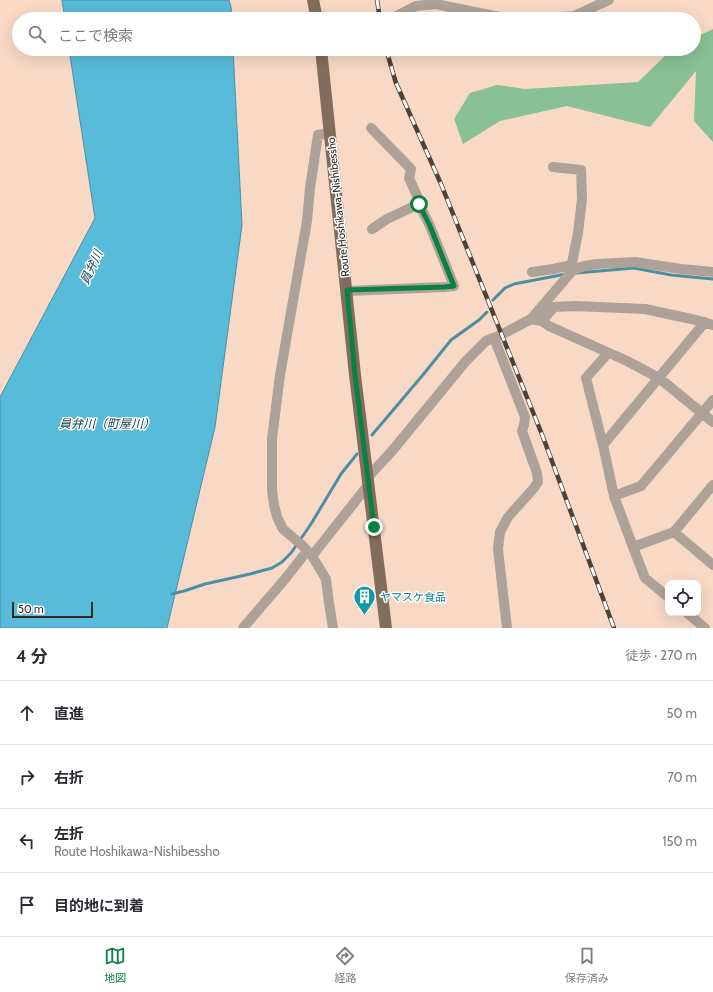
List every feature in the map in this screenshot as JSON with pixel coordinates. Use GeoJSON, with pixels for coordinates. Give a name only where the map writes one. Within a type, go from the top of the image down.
{"type":"FeatureCollection","features":[{"type":"Feature","properties":{"kind":"main road"},"geometry":{"type":"LineString","coordinates":[[313,0],[316,12]]}},
{"type":"Feature","properties":{"kind":"main road","name":"Route Hoshikawa-Nishibessho"},"geometry":{"type":"LineString","coordinates":[[322,56],[355,375],[386,628]]}},
{"type":"Feature","properties":{"kind":"street"},"geometry":{"type":"LineString","coordinates":[[583,12],[609,0]]}},
{"type":"Feature","properties":{"kind":"street"},"geometry":{"type":"LineString","coordinates":[[404,12],[416,6],[436,4],[475,12]]}},
{"type":"Feature","properties":{"kind":"street"},"geometry":{"type":"LineString","coordinates":[[347,290],[454,286],[409,178],[411,169],[371,128]]}},
{"type":"Feature","properties":{"kind":"street"},"geometry":{"type":"LineString","coordinates":[[330,133],[318,136],[310,188],[307,221],[283,354],[272,439],[272,482],[274,505],[277,517],[283,528],[304,548],[326,579],[334,628]]}},
{"type":"Feature","properties":{"kind":"street"},"geometry":{"type":"LineString","coordinates":[[552,166],[581,170],[582,200],[578,233],[572,263],[574,268]]}},
{"type":"Feature","properties":{"kind":"street"},"geometry":{"type":"LineString","coordinates":[[372,229],[387,219],[419,204]]}},
{"type":"Feature","properties":{"kind":"street"},"geometry":{"type":"LineString","coordinates":[[532,272],[597,264],[635,262],[713,272]]}},
{"type":"Feature","properties":{"kind":"street"},"geometry":{"type":"LineString","coordinates":[[243,628],[285,579],[304,548],[368,481],[466,361],[486,341],[531,319],[574,268]]}},
{"type":"Feature","properties":{"kind":"street"},"geometry":{"type":"LineString","coordinates":[[542,321],[554,307],[575,306],[645,309],[709,324],[659,378],[603,445]]}},
{"type":"Feature","properties":{"kind":"street"},"geometry":{"type":"LineString","coordinates":[[531,319],[542,321],[549,326],[627,361],[659,378],[713,422]]}},
{"type":"Feature","properties":{"kind":"street"},"geometry":{"type":"LineString","coordinates":[[494,338],[525,417],[522,431],[538,477],[538,482],[534,488],[508,517],[500,532],[498,549],[507,628]]}},
{"type":"Feature","properties":{"kind":"street"},"geometry":{"type":"LineString","coordinates":[[608,353],[586,378],[614,496],[645,578],[665,595]]}},
{"type":"Feature","properties":{"kind":"street"},"geometry":{"type":"LineString","coordinates":[[614,496],[641,486],[713,400]]}},
{"type":"Feature","properties":{"kind":"street"},"geometry":{"type":"LineString","coordinates":[[633,546],[674,532],[712,490]]}},
{"type":"Feature","properties":{"kind":"street"},"geometry":{"type":"LineString","coordinates":[[674,532],[713,564]]}},
{"type":"Feature","properties":{"kind":"street"},"geometry":{"type":"LineString","coordinates":[[691,616],[705,628]]}},
{"type":"Feature","properties":{"kind":"green space"},"geometry":{"type":"Polygon","coordinates":[[[713,29],[713,142],[694,121],[696,71],[650,127],[567,106],[500,121],[463,144],[454,119],[470,93],[497,85],[525,89],[638,82],[665,56],[701,56],[701,35],[713,29]]]}},
{"type":"Feature","properties":{"kind":"water"},"geometry":{"type":"Polygon","coordinates":[[[62,0],[229,0],[231,12],[64,12],[62,0]]]}},
{"type":"Feature","properties":{"kind":"water","name":"員弁川（町屋川）"},"geometry":{"type":"Polygon","coordinates":[[[70,56],[233,56],[242,225],[215,427],[167,628],[0,628],[0,397],[95,218],[70,56]]]}},
{"type":"Feature","properties":{"kind":"waterway"},"geometry":{"type":"LineString","coordinates":[[576,273],[634,268],[671,275],[713,279]]}},
{"type":"Feature","properties":{"kind":"waterway"},"geometry":{"type":"LineString","coordinates":[[493,300],[505,288],[514,284],[566,274]]}},
{"type":"Feature","properties":{"kind":"waterway"},"geometry":{"type":"LineString","coordinates":[[372,435],[451,340],[479,320],[487,312]]}},
{"type":"Feature","properties":{"kind":"waterway"},"geometry":{"type":"LineString","coordinates":[[172,594],[205,584],[272,568],[282,562],[291,553],[311,524],[341,474],[357,454]]}},
{"type":"Feature","properties":{"kind":"railway"},"geometry":{"type":"LineString","coordinates":[[377,0],[379,12]]}},
{"type":"Feature","properties":{"kind":"railway"},"geometry":{"type":"LineString","coordinates":[[388,56],[396,83],[441,184],[543,437],[614,628]]}},
{"type":"Feature","properties":{"kind":"place","name":"ヤマスケ食品"},"geometry":{"type":"Point","coordinates":[364,616]}},
{"type":"Feature","properties":{"kind":"route"},"geometry":{"type":"LineString","coordinates":[[374,527],[355,375],[347,290],[454,286],[430,226],[419,204]]}},
{"type":"Feature","properties":{"kind":"water label","name":"員弁川"},"geometry":{"type":"Point","coordinates":[91,267]}}]}
